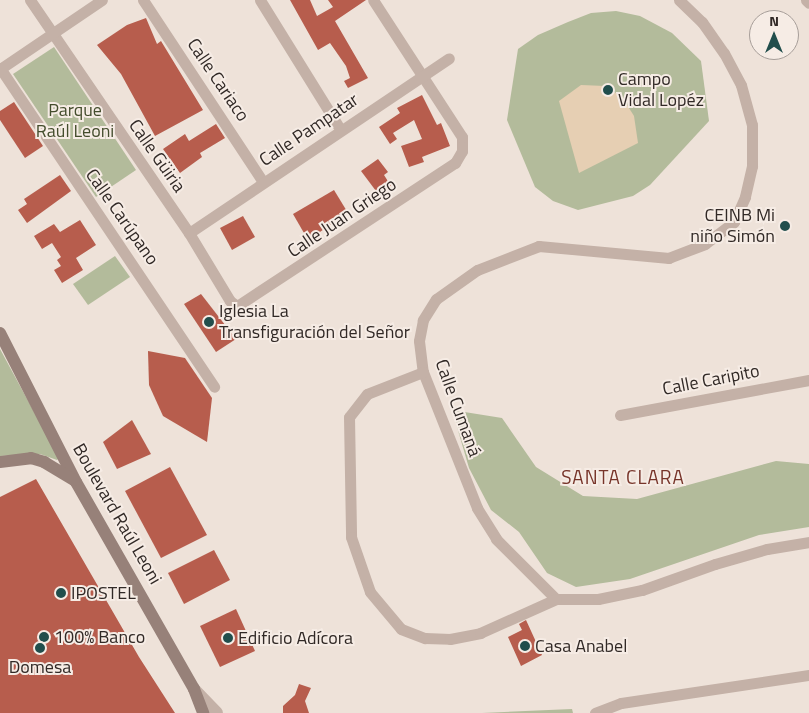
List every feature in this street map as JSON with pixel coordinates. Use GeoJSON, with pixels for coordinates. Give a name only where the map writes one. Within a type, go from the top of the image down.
{"type":"FeatureCollection","features":[{"type":"Feature","properties":{"kind":"main road","name":"Boulevard Raúl Leoni"},"geometry":{"type":"LineString","coordinates":[[0,332],[76,482],[194,688],[203,713]]}},
{"type":"Feature","properties":{"kind":"main road"},"geometry":{"type":"LineString","coordinates":[[0,462],[31,458],[52,466],[76,482]]}},
{"type":"Feature","properties":{"kind":"street","name":"Calle Güiria"},"geometry":{"type":"LineString","coordinates":[[30,0],[189,233]]}},
{"type":"Feature","properties":{"kind":"street"},"geometry":{"type":"LineString","coordinates":[[0,69],[51,32],[102,0]]}},
{"type":"Feature","properties":{"kind":"street","name":"Calle Cariaco"},"geometry":{"type":"LineString","coordinates":[[143,0],[262,182]]}},
{"type":"Feature","properties":{"kind":"street"},"geometry":{"type":"LineString","coordinates":[[260,0],[340,129]]}},
{"type":"Feature","properties":{"kind":"street"},"geometry":{"type":"LineString","coordinates":[[373,0],[422,77]]}},
{"type":"Feature","properties":{"kind":"street","name":"Calle Cumaná"},"geometry":{"type":"LineString","coordinates":[[556,599],[496,539],[477,508],[423,372],[420,341],[423,320],[436,299],[478,270],[539,246],[669,258],[705,244],[734,222],[745,197],[752,166],[752,124],[741,85],[724,53],[702,22],[680,0]]}},
{"type":"Feature","properties":{"kind":"street"},"geometry":{"type":"LineString","coordinates":[[806,0],[809,3]]}},
{"type":"Feature","properties":{"kind":"street","name":"Calle Pampatar"},"geometry":{"type":"LineString","coordinates":[[189,233],[340,129],[449,58]]}},
{"type":"Feature","properties":{"kind":"street","name":"Calle Carúpano"},"geometry":{"type":"LineString","coordinates":[[0,69],[214,387]]}},
{"type":"Feature","properties":{"kind":"street","name":"Calle Juan Griego"},"geometry":{"type":"LineString","coordinates":[[189,233],[230,301],[237,306],[455,163],[462,151],[462,137],[422,77]]}},
{"type":"Feature","properties":{"kind":"street"},"geometry":{"type":"LineString","coordinates":[[423,372],[367,394],[349,417],[351,537],[370,592],[401,629],[425,638],[442,639],[480,633],[556,599],[598,599],[642,590],[715,564],[767,549],[809,542]]}},
{"type":"Feature","properties":{"kind":"street","name":"Calle Caripito"},"geometry":{"type":"LineString","coordinates":[[620,415],[809,380]]}},
{"type":"Feature","properties":{"kind":"street"},"geometry":{"type":"LineString","coordinates":[[595,713],[621,703],[809,675]]}},
{"type":"Feature","properties":{"kind":"street"},"geometry":{"type":"LineString","coordinates":[[194,688],[217,713]]}},
{"type":"Feature","properties":{"kind":"green space","name":"Campo Vidal Lopéz"},"geometry":{"type":"Polygon","coordinates":[[[616,11],[640,16],[672,33],[701,61],[709,121],[650,185],[633,196],[578,210],[553,201],[535,187],[507,120],[518,49],[538,35],[591,13],[616,11]]]}},
{"type":"Feature","properties":{"kind":"green space","name":"Parque Raúl Leoni"},"geometry":{"type":"Polygon","coordinates":[[[54,47],[136,170],[96,197],[13,74],[54,47]]]}},
{"type":"Feature","properties":{"kind":"green space"},"geometry":{"type":"Polygon","coordinates":[[[115,256],[130,277],[88,305],[73,284],[115,256]]]}},
{"type":"Feature","properties":{"kind":"green space"},"geometry":{"type":"Polygon","coordinates":[[[0,349],[59,458],[57,460],[40,454],[0,456],[0,349]]]}},
{"type":"Feature","properties":{"kind":"green space"},"geometry":{"type":"Polygon","coordinates":[[[452,410],[502,418],[536,467],[583,496],[637,499],[776,461],[809,464],[809,527],[759,535],[630,579],[576,587],[547,573],[519,532],[491,510],[469,468],[452,410]]]}},
{"type":"Feature","properties":{"kind":"green space"},"geometry":{"type":"Polygon","coordinates":[[[572,709],[573,713],[482,713],[572,709]]]}},
{"type":"Feature","properties":{"kind":"sand"},"geometry":{"type":"Polygon","coordinates":[[[581,85],[605,86],[622,97],[634,116],[638,143],[579,173],[559,101],[581,85]]]}},
{"type":"Feature","properties":{"kind":"building"},"geometry":{"type":"Polygon","coordinates":[[[290,0],[310,0],[317,16],[333,7],[328,0],[366,0],[335,21],[368,78],[348,88],[344,81],[350,78],[346,66],[330,43],[318,50],[290,0]]]}},
{"type":"Feature","properties":{"kind":"building"},"geometry":{"type":"Polygon","coordinates":[[[146,18],[157,44],[161,41],[203,110],[155,136],[121,74],[97,45],[127,25],[146,18]]]}},
{"type":"Feature","properties":{"kind":"building"},"geometry":{"type":"Polygon","coordinates":[[[422,95],[437,125],[441,123],[450,146],[422,157],[424,162],[409,167],[401,146],[422,139],[414,120],[393,133],[397,139],[390,144],[379,127],[400,113],[397,108],[422,95]]]}},
{"type":"Feature","properties":{"kind":"building"},"geometry":{"type":"Polygon","coordinates":[[[14,102],[43,146],[25,158],[0,120],[0,111],[14,102]]]}},
{"type":"Feature","properties":{"kind":"building"},"geometry":{"type":"Polygon","coordinates":[[[216,124],[225,138],[200,153],[202,157],[180,173],[163,149],[185,134],[189,141],[216,124]]]}},
{"type":"Feature","properties":{"kind":"building"},"geometry":{"type":"Polygon","coordinates":[[[378,159],[388,172],[384,175],[391,186],[379,195],[361,171],[378,159]]]}},
{"type":"Feature","properties":{"kind":"building"},"geometry":{"type":"Polygon","coordinates":[[[60,175],[71,191],[27,223],[18,210],[27,204],[24,199],[60,175]]]}},
{"type":"Feature","properties":{"kind":"building"},"geometry":{"type":"Polygon","coordinates":[[[334,190],[348,213],[308,240],[293,214],[334,190]]]}},
{"type":"Feature","properties":{"kind":"building"},"geometry":{"type":"Polygon","coordinates":[[[243,216],[255,237],[232,250],[220,228],[243,216]]]}},
{"type":"Feature","properties":{"kind":"building"},"geometry":{"type":"Polygon","coordinates":[[[80,220],[96,245],[76,258],[83,270],[62,283],[54,270],[61,266],[57,260],[61,257],[52,243],[42,249],[34,236],[54,224],[60,232],[80,220]]]}},
{"type":"Feature","properties":{"kind":"building","name":"Iglesia La Transfiguración del Señor"},"geometry":{"type":"Polygon","coordinates":[[[201,294],[236,339],[216,352],[184,304],[201,294]]]}},
{"type":"Feature","properties":{"kind":"building"},"geometry":{"type":"Polygon","coordinates":[[[148,351],[185,358],[212,398],[207,442],[163,416],[149,385],[148,351]]]}},
{"type":"Feature","properties":{"kind":"building"},"geometry":{"type":"Polygon","coordinates":[[[132,420],[151,454],[117,469],[103,442],[132,420]]]}},
{"type":"Feature","properties":{"kind":"building"},"geometry":{"type":"Polygon","coordinates":[[[170,467],[207,535],[161,558],[125,491],[170,467]]]}},
{"type":"Feature","properties":{"kind":"building"},"geometry":{"type":"Polygon","coordinates":[[[36,479],[139,657],[175,713],[0,713],[0,497],[36,479]]]}},
{"type":"Feature","properties":{"kind":"building"},"geometry":{"type":"Polygon","coordinates":[[[214,550],[230,580],[184,604],[168,573],[214,550]]]}},
{"type":"Feature","properties":{"kind":"building","name":"Edificio Adícora"},"geometry":{"type":"Polygon","coordinates":[[[236,609],[255,651],[220,667],[200,626],[236,609]]]}},
{"type":"Feature","properties":{"kind":"building","name":"Casa Anabel"},"geometry":{"type":"Polygon","coordinates":[[[526,620],[542,655],[521,666],[508,637],[522,630],[519,624],[526,620]]]}},
{"type":"Feature","properties":{"kind":"building"},"geometry":{"type":"Polygon","coordinates":[[[299,684],[311,688],[305,701],[309,713],[283,713],[283,706],[295,695],[299,684]]]}},
{"type":"Feature","properties":{"kind":"place","name":"Campo Vidal Lopéz"},"geometry":{"type":"Point","coordinates":[608,90]}},
{"type":"Feature","properties":{"kind":"place","name":"CEINB Mi niño Simón"},"geometry":{"type":"Point","coordinates":[785,226]}},
{"type":"Feature","properties":{"kind":"place","name":"Iglesia La Transfiguración del Señor"},"geometry":{"type":"Point","coordinates":[209,322]}},
{"type":"Feature","properties":{"kind":"place","name":"IPOSTEL"},"geometry":{"type":"Point","coordinates":[61,593]}},
{"type":"Feature","properties":{"kind":"place","name":"100% Banco"},"geometry":{"type":"Point","coordinates":[44,637]}},
{"type":"Feature","properties":{"kind":"place","name":"Edificio Adícora"},"geometry":{"type":"Point","coordinates":[228,638]}},
{"type":"Feature","properties":{"kind":"place","name":"Casa Anabel"},"geometry":{"type":"Point","coordinates":[525,646]}},
{"type":"Feature","properties":{"kind":"place","name":"Domesa"},"geometry":{"type":"Point","coordinates":[40,648]}},
{"type":"Feature","properties":{"kind":"district","name":"SANTA CLARA"},"geometry":{"type":"Point","coordinates":[623,477]}}]}
